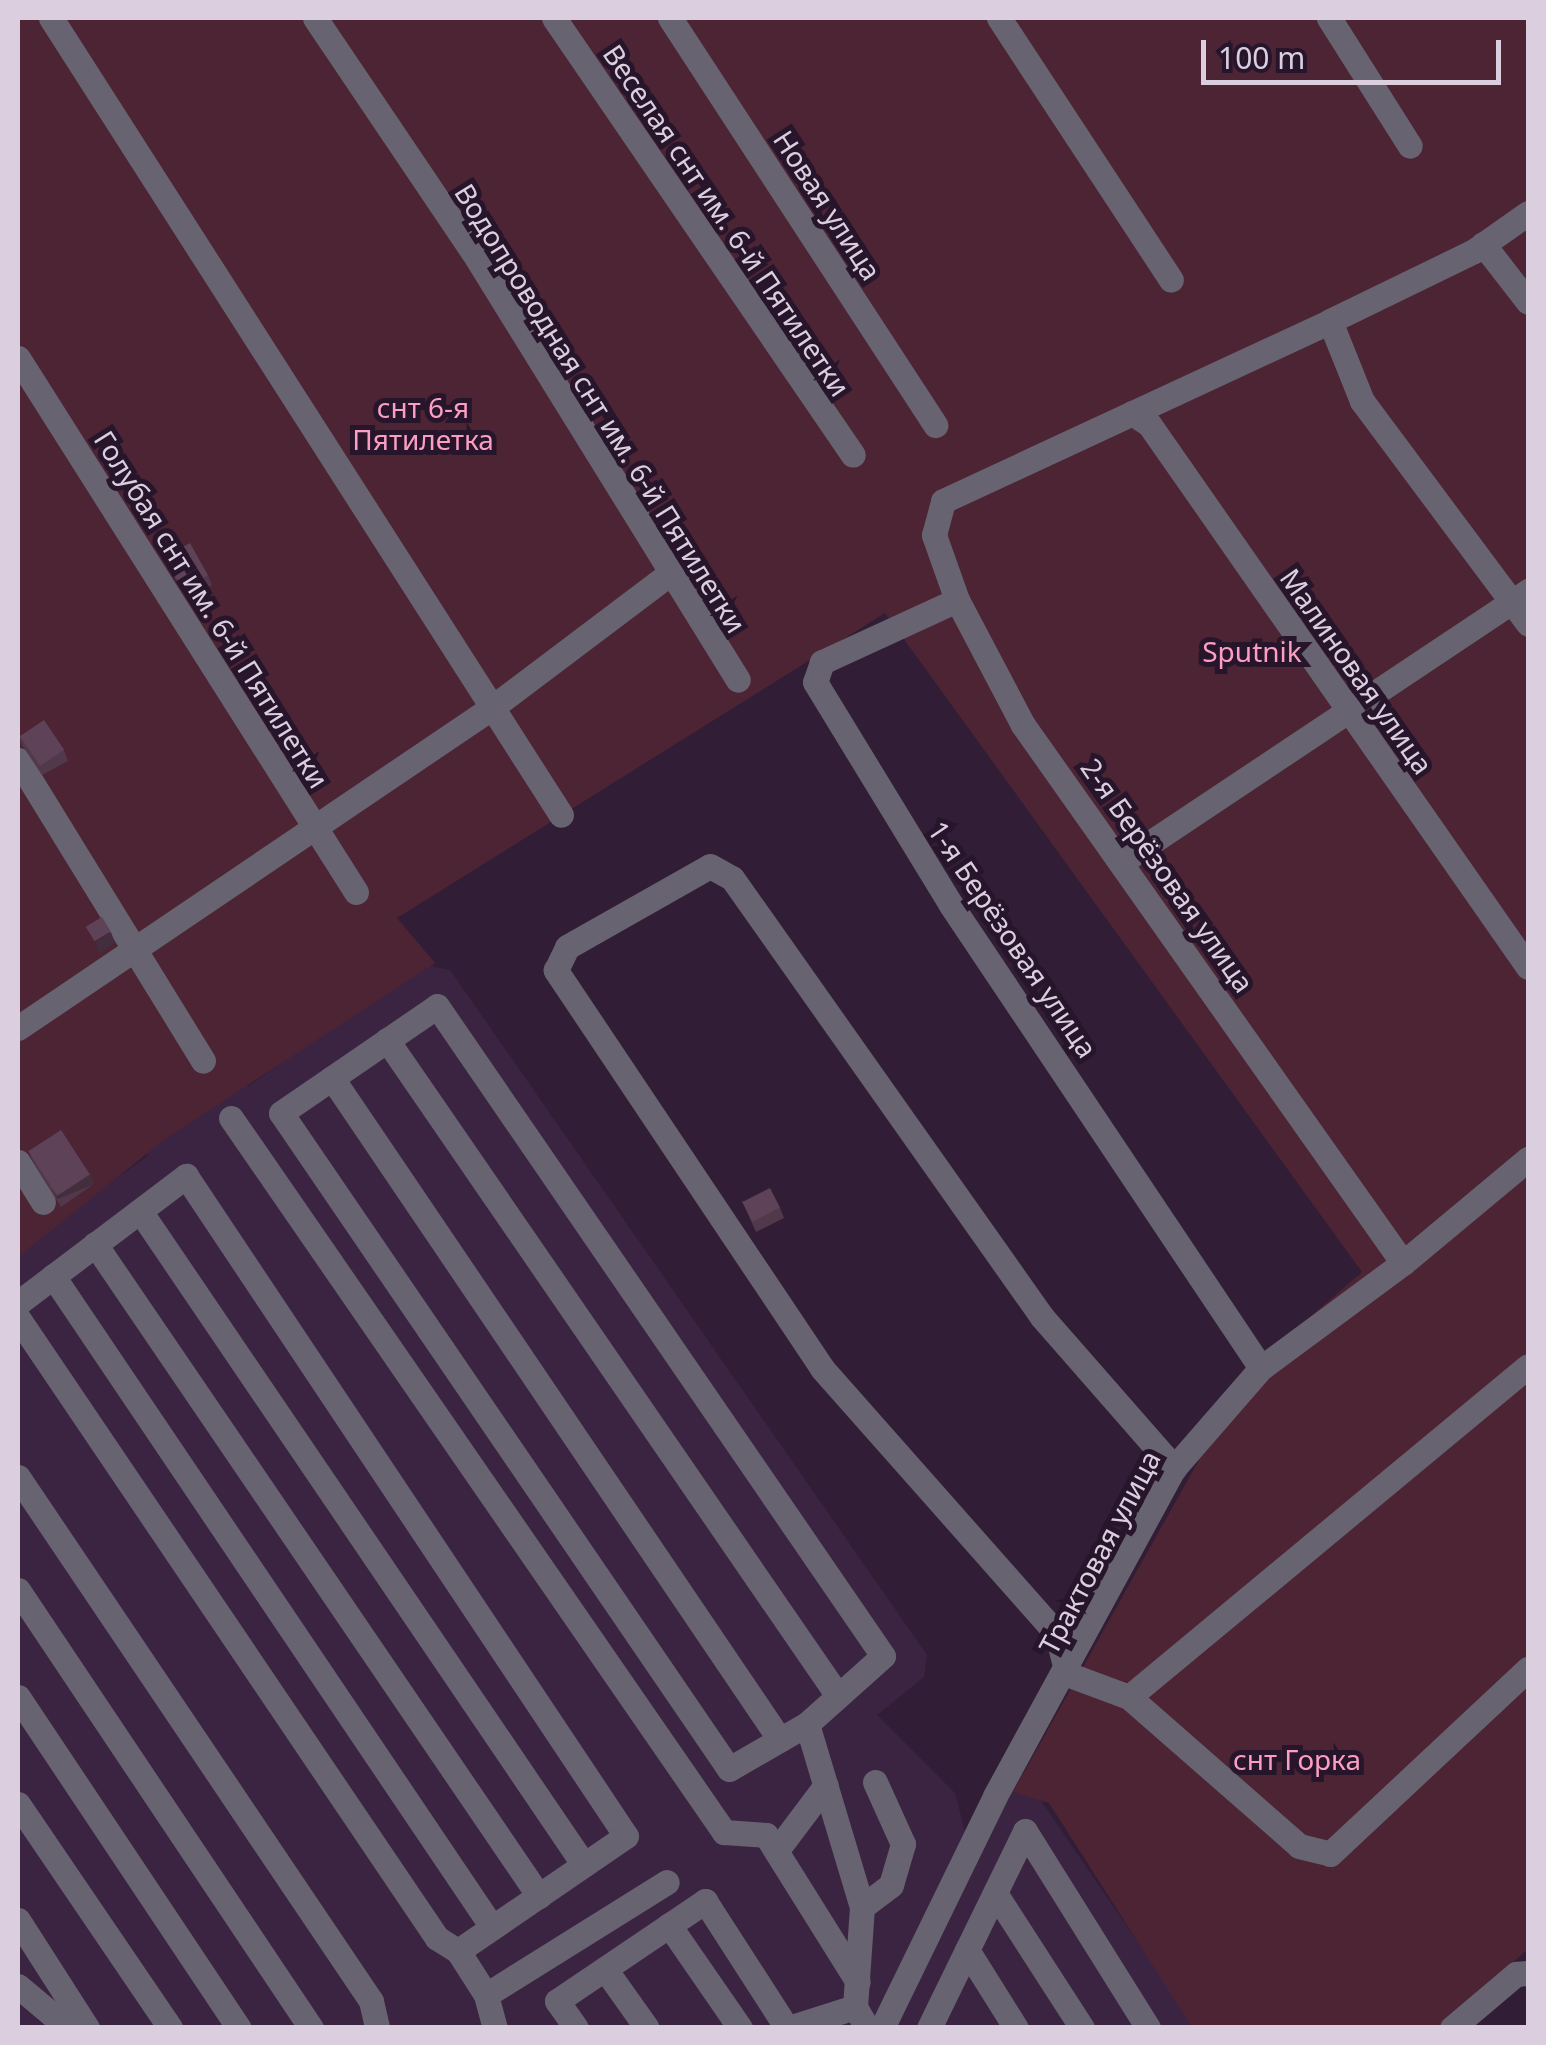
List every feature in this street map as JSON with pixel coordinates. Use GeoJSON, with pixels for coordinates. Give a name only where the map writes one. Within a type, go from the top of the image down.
{"type":"FeatureCollection","features":[{"type":"Feature","properties":{"kind":"street"},"geometry":{"type":"LineString","coordinates":[[51,18],[562,815]]}},
{"type":"Feature","properties":{"kind":"street","name":"Водопроводная снт им. 6-й Пятилетки"},"geometry":{"type":"LineString","coordinates":[[315,18],[472,252],[668,575],[738,680]]}},
{"type":"Feature","properties":{"kind":"street","name":"Веселая снт им. 6-й Пятилетки"},"geometry":{"type":"LineString","coordinates":[[554,18],[852,455]]}},
{"type":"Feature","properties":{"kind":"street","name":"Новая улица"},"geometry":{"type":"LineString","coordinates":[[670,18],[935,425]]}},
{"type":"Feature","properties":{"kind":"street"},"geometry":{"type":"LineString","coordinates":[[999,18],[1171,280]]}},
{"type":"Feature","properties":{"kind":"street"},"geometry":{"type":"LineString","coordinates":[[1329,18],[1410,146]]}},
{"type":"Feature","properties":{"kind":"street"},"geometry":{"type":"LineString","coordinates":[[1132,413],[1484,244],[1528,213]]}},
{"type":"Feature","properties":{"kind":"street"},"geometry":{"type":"LineString","coordinates":[[1484,244],[1528,302]]}},
{"type":"Feature","properties":{"kind":"street"},"geometry":{"type":"LineString","coordinates":[[1330,321],[1362,401],[1520,595],[1528,624]]}},
{"type":"Feature","properties":{"kind":"street","name":"Голубая снт им. 6-й Пятилетки"},"geometry":{"type":"LineString","coordinates":[[18,358],[356,892]]}},
{"type":"Feature","properties":{"kind":"street","name":"2-я Берёзовая улица"},"geometry":{"type":"LineString","coordinates":[[1132,413],[943,501],[934,535],[957,600],[1024,725],[1404,1263]]}},
{"type":"Feature","properties":{"kind":"street","name":"Малиновая улица"},"geometry":{"type":"LineString","coordinates":[[1132,413],[1149,424],[1528,967]]}},
{"type":"Feature","properties":{"kind":"street"},"geometry":{"type":"LineString","coordinates":[[18,1028],[135,944],[494,706],[668,575]]}},
{"type":"Feature","properties":{"kind":"street"},"geometry":{"type":"LineString","coordinates":[[1123,861],[1345,708],[1520,595]]}},
{"type":"Feature","properties":{"kind":"street","name":"1-я Берёзовая улица"},"geometry":{"type":"LineString","coordinates":[[957,600],[822,662],[814,682],[951,905],[1261,1368]]}},
{"type":"Feature","properties":{"kind":"street"},"geometry":{"type":"LineString","coordinates":[[18,760],[135,944],[203,1061]]}},
{"type":"Feature","properties":{"kind":"street"},"geometry":{"type":"LineString","coordinates":[[1174,1468],[1042,1317],[732,878],[710,866],[567,946],[556,970],[822,1368],[1058,1634],[1067,1674],[1129,1697],[1298,1846],[1330,1854],[1528,1668]]}},
{"type":"Feature","properties":{"kind":"street"},"geometry":{"type":"LineString","coordinates":[[436,1006],[882,1656],[807,1724],[729,1769],[281,1113],[387,1040],[436,1006]]}},
{"type":"Feature","properties":{"kind":"street"},"geometry":{"type":"LineString","coordinates":[[387,1040],[838,1696]]}},
{"type":"Feature","properties":{"kind":"street"},"geometry":{"type":"LineString","coordinates":[[332,1078],[780,1740]]}},
{"type":"Feature","properties":{"kind":"street"},"geometry":{"type":"LineString","coordinates":[[232,1118],[724,1832],[766,1836],[777,1850],[860,2005]]}},
{"type":"Feature","properties":{"kind":"street","name":"Трактовая улица"},"geometry":{"type":"LineString","coordinates":[[882,2028],[995,1796],[1067,1674],[1174,1468],[1261,1368],[1404,1263],[1528,1159]]}},
{"type":"Feature","properties":{"kind":"street"},"geometry":{"type":"LineString","coordinates":[[18,1162],[42,1202]]}},
{"type":"Feature","properties":{"kind":"street"},"geometry":{"type":"LineString","coordinates":[[18,1302],[186,1176],[626,1836],[458,1950]]}},
{"type":"Feature","properties":{"kind":"street"},"geometry":{"type":"LineString","coordinates":[[140,1211],[584,1865]]}},
{"type":"Feature","properties":{"kind":"street"},"geometry":{"type":"LineString","coordinates":[[95,1244],[539,1896]]}},
{"type":"Feature","properties":{"kind":"street"},"geometry":{"type":"LineString","coordinates":[[53,1276],[492,1927]]}},
{"type":"Feature","properties":{"kind":"street"},"geometry":{"type":"LineString","coordinates":[[18,1318],[436,1938],[458,1950],[486,1995],[485,2013],[495,2028]]}},
{"type":"Feature","properties":{"kind":"street"},"geometry":{"type":"LineString","coordinates":[[1129,1697],[1528,1366]]}},
{"type":"Feature","properties":{"kind":"street"},"geometry":{"type":"LineString","coordinates":[[18,1476],[371,2002],[377,2028]]}},
{"type":"Feature","properties":{"kind":"street"},"geometry":{"type":"LineString","coordinates":[[18,1590],[311,2028]]}},
{"type":"Feature","properties":{"kind":"street"},"geometry":{"type":"LineString","coordinates":[[18,1696],[239,2028]]}},
{"type":"Feature","properties":{"kind":"street"},"geometry":{"type":"LineString","coordinates":[[807,1724],[862,1908],[860,2005]]}},
{"type":"Feature","properties":{"kind":"street"},"geometry":{"type":"LineString","coordinates":[[862,1908],[891,1885],[903,1844],[875,1782]]}},
{"type":"Feature","properties":{"kind":"street"},"geometry":{"type":"LineString","coordinates":[[777,1850],[826,1785]]}},
{"type":"Feature","properties":{"kind":"street"},"geometry":{"type":"LineString","coordinates":[[18,1804],[170,2028]]}},
{"type":"Feature","properties":{"kind":"street"},"geometry":{"type":"LineString","coordinates":[[937,2023],[967,1950],[1025,1831],[1148,2028]]}},
{"type":"Feature","properties":{"kind":"street"},"geometry":{"type":"LineString","coordinates":[[486,1995],[667,1882]]}},
{"type":"Feature","properties":{"kind":"street"},"geometry":{"type":"LineString","coordinates":[[995,1893],[1082,2028]]}},
{"type":"Feature","properties":{"kind":"street"},"geometry":{"type":"LineString","coordinates":[[576,2028],[556,2001],[705,1901],[788,2028],[860,2005]]}},
{"type":"Feature","properties":{"kind":"street"},"geometry":{"type":"LineString","coordinates":[[18,1920],[87,2028]]}},
{"type":"Feature","properties":{"kind":"street"},"geometry":{"type":"LineString","coordinates":[[670,1925],[740,2028]]}},
{"type":"Feature","properties":{"kind":"street"},"geometry":{"type":"LineString","coordinates":[[967,1950],[1016,2028]]}},
{"type":"Feature","properties":{"kind":"street"},"geometry":{"type":"LineString","coordinates":[[605,1969],[647,2028]]}},
{"type":"Feature","properties":{"kind":"street"},"geometry":{"type":"LineString","coordinates":[[1452,2028],[1516,1974],[1528,1972]]}},
{"type":"Feature","properties":{"kind":"street"},"geometry":{"type":"LineString","coordinates":[[18,1986],[68,2028]]}},
{"type":"Feature","properties":{"kind":"shaded area"},"geometry":{"type":"Polygon","coordinates":[[[419,964],[450,970],[927,1655],[924,1677],[877,1715],[955,1793],[969,1847],[1015,1763],[1196,2027],[18,2028],[18,1247],[148,1156],[143,1146],[220,1080],[249,1086],[419,964]]]}},
{"type":"Feature","properties":{"kind":"green space"},"geometry":{"type":"Polygon","coordinates":[[[18,18],[1528,18],[1528,1949],[1438,2027],[1192,2027],[1049,1803],[1013,1792],[1250,1369],[1362,1272],[885,613],[397,918],[435,963],[165,1139],[18,1257],[18,18]]]}},
{"type":"Feature","properties":{"kind":"building"},"geometry":{"type":"Polygon","coordinates":[[[190,543],[208,575],[183,589],[165,557],[190,543]]]}},
{"type":"Feature","properties":{"kind":"building"},"geometry":{"type":"Polygon","coordinates":[[[44,720],[64,750],[40,766],[20,736],[44,720]]]}},
{"type":"Feature","properties":{"kind":"building"},"geometry":{"type":"Polygon","coordinates":[[[102,917],[111,932],[94,941],[86,927],[102,917]]]}},
{"type":"Feature","properties":{"kind":"building"},"geometry":{"type":"Polygon","coordinates":[[[61,1130],[90,1174],[57,1196],[28,1151],[61,1130]]]}},
{"type":"Feature","properties":{"kind":"building"},"geometry":{"type":"Polygon","coordinates":[[[770,1188],[780,1208],[752,1222],[742,1202],[770,1188]]]}},
{"type":"Feature","properties":{"kind":"park label","name":"снт 6-я Пятилетка"},"geometry":{"type":"Point","coordinates":[423,423]}},
{"type":"Feature","properties":{"kind":"park label","name":"Sputnik"},"geometry":{"type":"Point","coordinates":[1252,651]}},
{"type":"Feature","properties":{"kind":"park label","name":"снт Горка"},"geometry":{"type":"Point","coordinates":[1297,1759]}}]}
